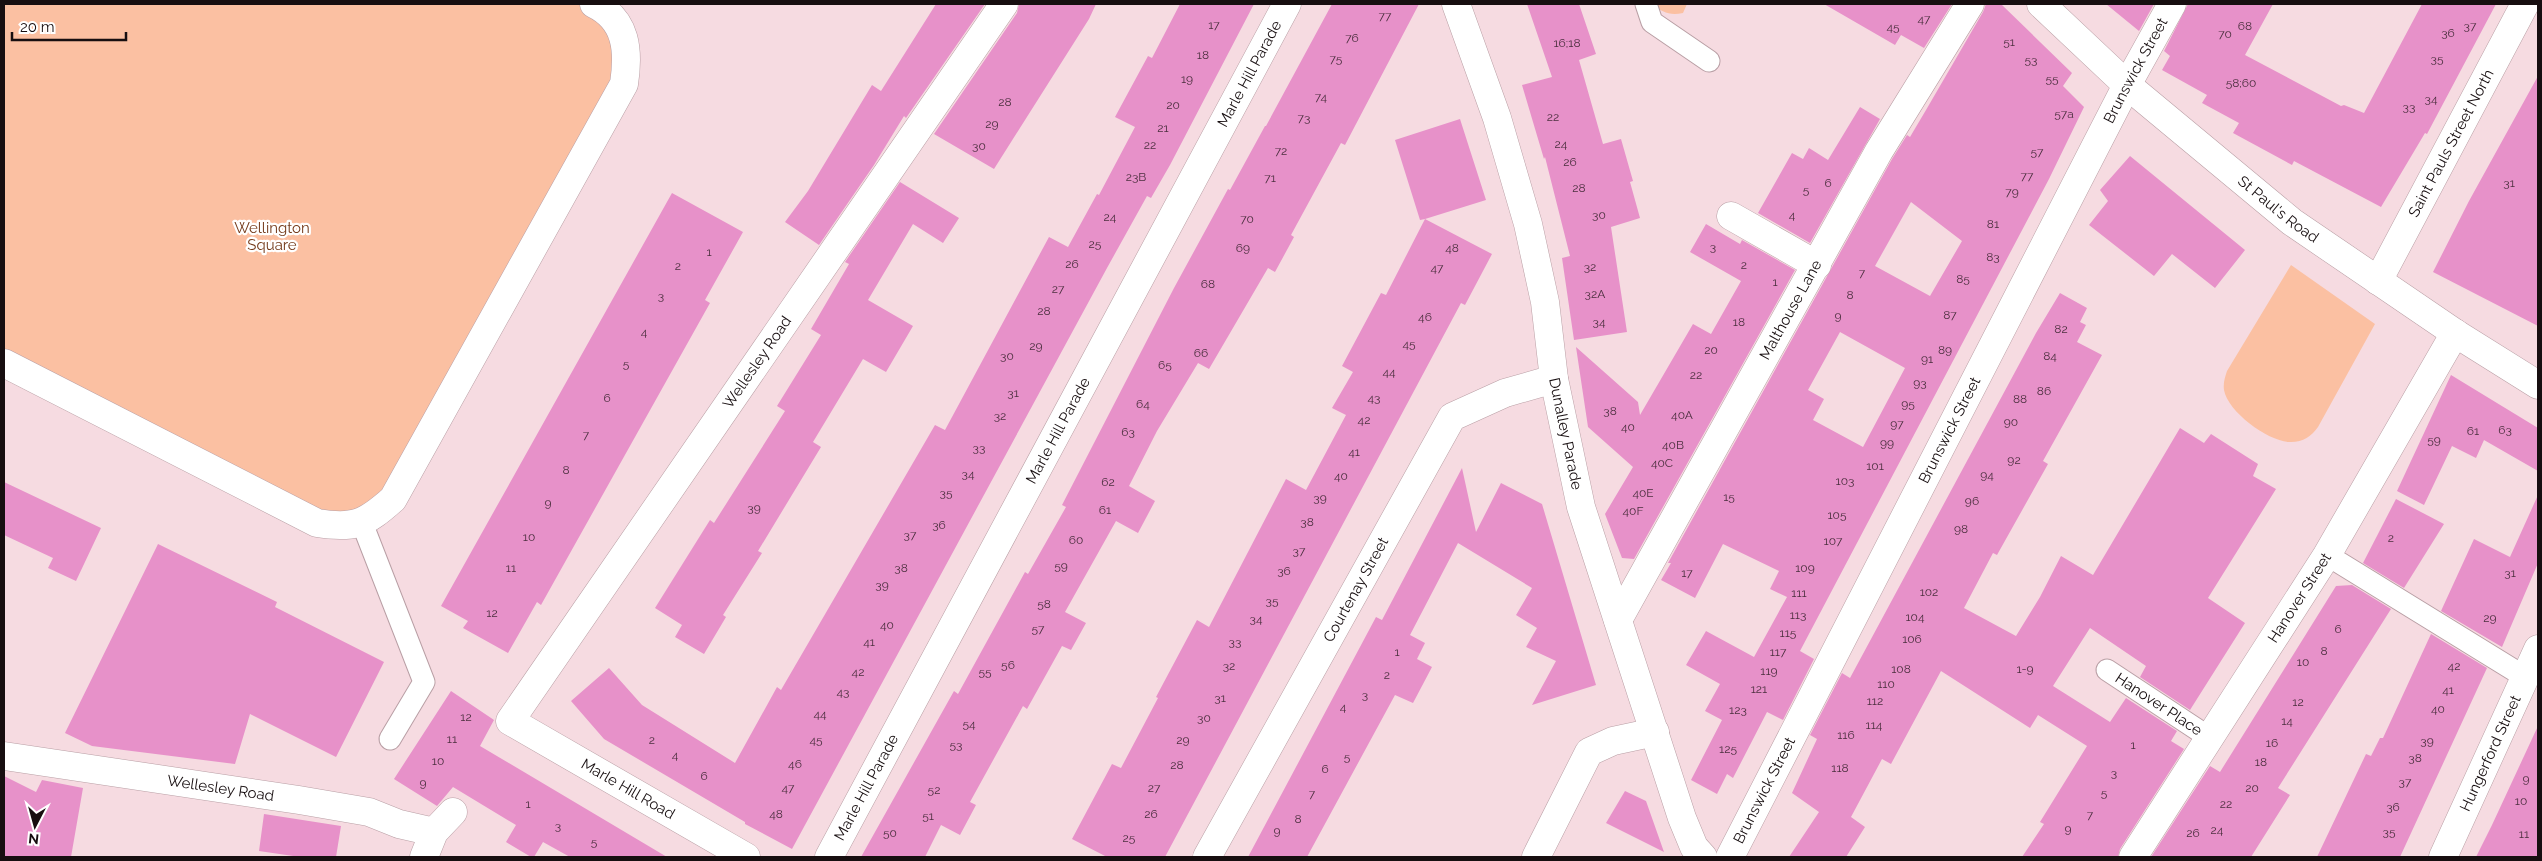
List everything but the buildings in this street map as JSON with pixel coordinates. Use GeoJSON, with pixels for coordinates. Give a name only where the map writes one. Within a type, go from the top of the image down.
{"type":"FeatureCollection","features":[{"type":"Feature","properties":{"kind":"street"},"geometry":{"type":"LineString","coordinates":[[4,363],[317,523],[342,527],[362,523],[393,499],[624,84],[627,64],[626,42],[618,22],[594,4]]}},
{"type":"Feature","properties":{"kind":"street","name":"Wellesley Road"},"geometry":{"type":"LineString","coordinates":[[510,721],[1004,4]]}},
{"type":"Feature","properties":{"kind":"street","name":"Marle Hill Parade"},"geometry":{"type":"LineString","coordinates":[[829,857],[1287,4]]}},
{"type":"Feature","properties":{"kind":"street","name":"Dunalley Parade"},"geometry":{"type":"LineString","coordinates":[[1456,4],[1497,118],[1528,224],[1544,302],[1554,379],[1581,507],[1682,818],[1694,847],[1703,857]]}},
{"type":"Feature","properties":{"kind":"street","name":"Malthouse Lane"},"geometry":{"type":"LineString","coordinates":[[1618,620],[1880,151],[1970,4]]}},
{"type":"Feature","properties":{"kind":"street","name":"St Paul's Road"},"geometry":{"type":"LineString","coordinates":[[2041,4],[2127,85],[2292,222],[2538,386]]}},
{"type":"Feature","properties":{"kind":"street","name":"Brunswick Street"},"geometry":{"type":"LineString","coordinates":[[1730,857],[2127,85],[2172,4]]}},
{"type":"Feature","properties":{"kind":"street","name":"Saint Pauls Street North"},"geometry":{"type":"LineString","coordinates":[[2378,281],[2525,4]]}},
{"type":"Feature","properties":{"kind":"street"},"geometry":{"type":"LineString","coordinates":[[1731,216],[1816,265]]}},
{"type":"Feature","properties":{"kind":"street","name":"Hanover Street"},"geometry":{"type":"LineString","coordinates":[[2133,857],[2326,555],[2456,333]]}},
{"type":"Feature","properties":{"kind":"street","name":"Courtenay Street"},"geometry":{"type":"LineString","coordinates":[[1208,857],[1452,418],[1505,393],[1554,379]]}},
{"type":"Feature","properties":{"kind":"street","name":"Hungerford Street"},"geometry":{"type":"LineString","coordinates":[[2443,857],[2538,649]]}},
{"type":"Feature","properties":{"kind":"street","name":"Marle Hill Road"},"geometry":{"type":"LineString","coordinates":[[510,721],[746,857]]}},
{"type":"Feature","properties":{"kind":"street"},"geometry":{"type":"LineString","coordinates":[[1536,857],[1589,752],[1613,741],[1655,732]]}},
{"type":"Feature","properties":{"kind":"street","name":"Wellesley Road"},"geometry":{"type":"LineString","coordinates":[[4,756],[369,812],[399,824],[434,832]]}},
{"type":"Feature","properties":{"kind":"street"},"geometry":{"type":"LineString","coordinates":[[424,857],[434,832],[453,812]]}},
{"type":"Feature","properties":{"kind":"lane"},"geometry":{"type":"LineString","coordinates":[[1646,4],[1652,22],[1709,60]]}},
{"type":"Feature","properties":{"kind":"lane"},"geometry":{"type":"LineString","coordinates":[[362,523],[424,682],[390,739]]}},
{"type":"Feature","properties":{"kind":"lane"},"geometry":{"type":"LineString","coordinates":[[2326,555],[2525,677]]}},
{"type":"Feature","properties":{"kind":"lane","name":"Hanover Place"},"geometry":{"type":"LineString","coordinates":[[2107,670],[2210,738]]}},
{"type":"Feature","properties":{"kind":"green space","name":"Wellington Square"},"geometry":{"type":"Polygon","coordinates":[[[4,4],[594,4],[627,64],[393,499],[342,527],[4,363],[4,4]]]}},
{"type":"Feature","properties":{"kind":"green space"},"geometry":{"type":"Polygon","coordinates":[[[1651,4],[1687,4],[1683,13],[1670,14],[1651,4]]]}},
{"type":"Feature","properties":{"kind":"green space"},"geometry":{"type":"Polygon","coordinates":[[[2291,265],[2375,324],[2318,427],[2306,439],[2288,442],[2270,436],[2240,416],[2227,398],[2224,390],[2224,380],[2227,371],[2291,265]]]}}]}
